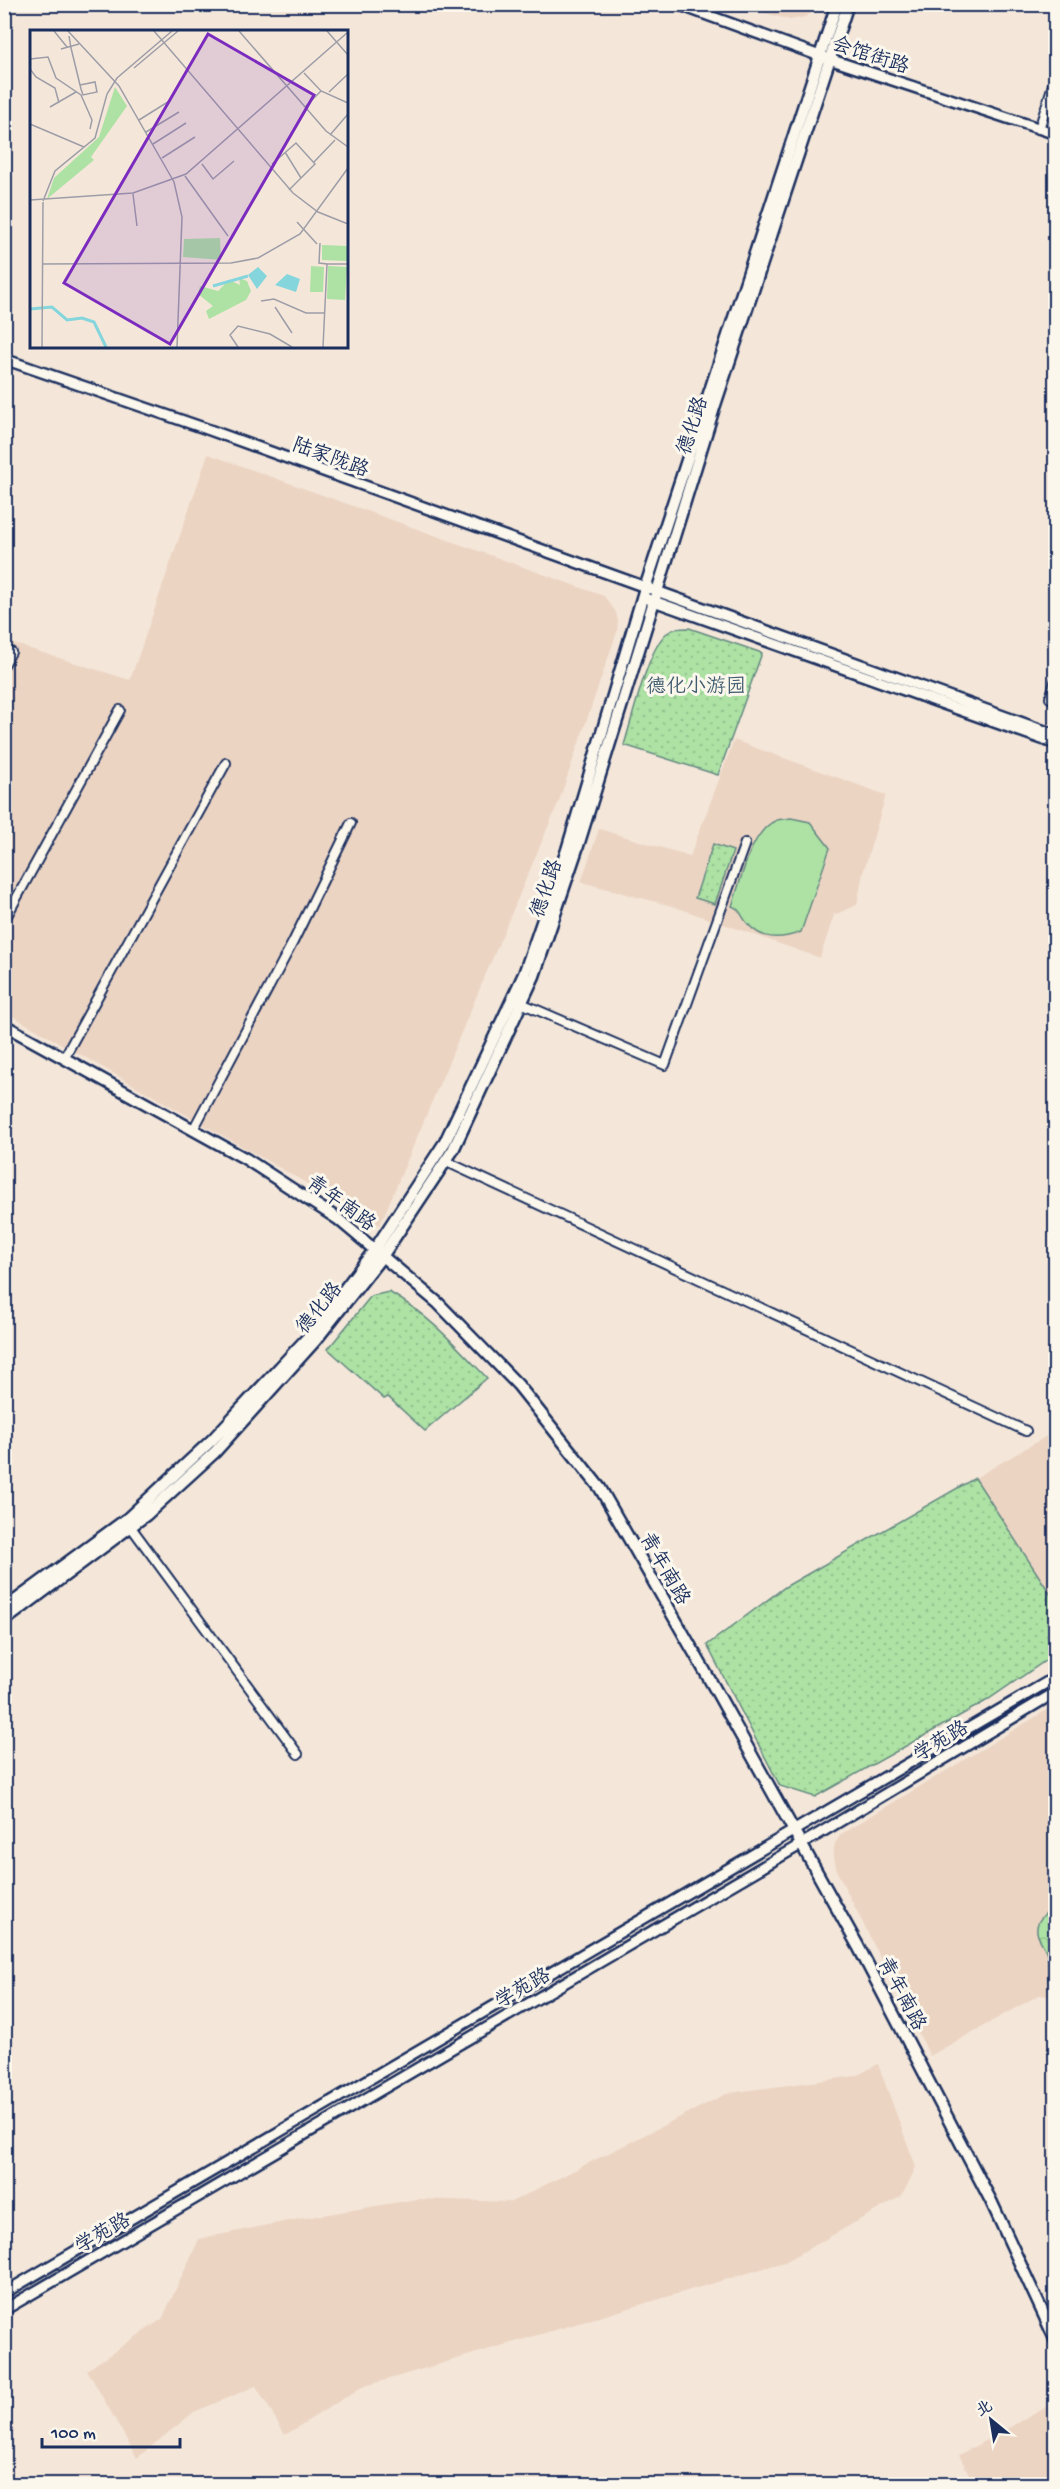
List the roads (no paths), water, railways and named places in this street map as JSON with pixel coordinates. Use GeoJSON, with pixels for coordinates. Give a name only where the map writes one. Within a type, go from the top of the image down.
{"type":"FeatureCollection","features":[{"type":"Feature","properties":{"kind":"main road","name":"德化路"},"geometry":{"type":"LineString","coordinates":[[825,58],[837,4]]}},
{"type":"Feature","properties":{"kind":"main road","name":"德化路"},"geometry":{"type":"LineString","coordinates":[[4,1609],[128,1518],[212,1440],[310,1335],[379,1252],[446,1142],[524,974],[567,850],[825,58],[848,4]]}},
{"type":"Feature","properties":{"kind":"main road","name":"德化路"},"geometry":{"type":"LineString","coordinates":[[4,1621],[131,1527],[215,1452],[315,1341],[453,1150],[534,976],[577,849],[650,595]]}},
{"type":"Feature","properties":{"kind":"main road","name":"青年南路"},"geometry":{"type":"LineString","coordinates":[[4,1025],[246,1159],[338,1219],[438,1303],[518,1385],[600,1488],[715,1689],[858,1946],[991,2201],[1056,2341]]}},
{"type":"Feature","properties":{"kind":"street","name":"会馆街路"},"geometry":{"type":"LineString","coordinates":[[677,4],[825,58],[1056,134]]}},
{"type":"Feature","properties":{"kind":"street"},"geometry":{"type":"LineString","coordinates":[[1039,129],[1056,75]]}},
{"type":"Feature","properties":{"kind":"street","name":"陆家陇路"},"geometry":{"type":"LineString","coordinates":[[4,359],[204,428],[650,595]]}},
{"type":"Feature","properties":{"kind":"street"},"geometry":{"type":"LineString","coordinates":[[650,595],[1056,735]]}},
{"type":"Feature","properties":{"kind":"street"},"geometry":{"type":"LineString","coordinates":[[650,595],[1056,744]]}},
{"type":"Feature","properties":{"kind":"street"},"geometry":{"type":"LineString","coordinates":[[4,665],[11,652]]}},
{"type":"Feature","properties":{"kind":"street"},"geometry":{"type":"LineString","coordinates":[[1050,698],[1056,679]]}},
{"type":"Feature","properties":{"kind":"street"},"geometry":{"type":"LineString","coordinates":[[4,921],[120,710]]}},
{"type":"Feature","properties":{"kind":"street"},"geometry":{"type":"LineString","coordinates":[[64,1058],[226,763]]}},
{"type":"Feature","properties":{"kind":"street"},"geometry":{"type":"LineString","coordinates":[[193,1130],[293,942],[351,823]]}},
{"type":"Feature","properties":{"kind":"street"},"geometry":{"type":"LineString","coordinates":[[521,1003],[665,1065],[745,843]]}},
{"type":"Feature","properties":{"kind":"street"},"geometry":{"type":"LineString","coordinates":[[445,1161],[1026,1431]]}},
{"type":"Feature","properties":{"kind":"street"},"geometry":{"type":"LineString","coordinates":[[131,1527],[298,1754]]}},
{"type":"Feature","properties":{"kind":"street","name":"学苑路"},"geometry":{"type":"LineString","coordinates":[[4,2293],[1056,1677]]}},
{"type":"Feature","properties":{"kind":"street","name":"学苑路"},"geometry":{"type":"LineString","coordinates":[[4,2310],[800,1845],[1056,1692]]}},
{"type":"Feature","properties":{"kind":"park label","name":"德化小游园"},"geometry":{"type":"Point","coordinates":[696,685]}}]}
